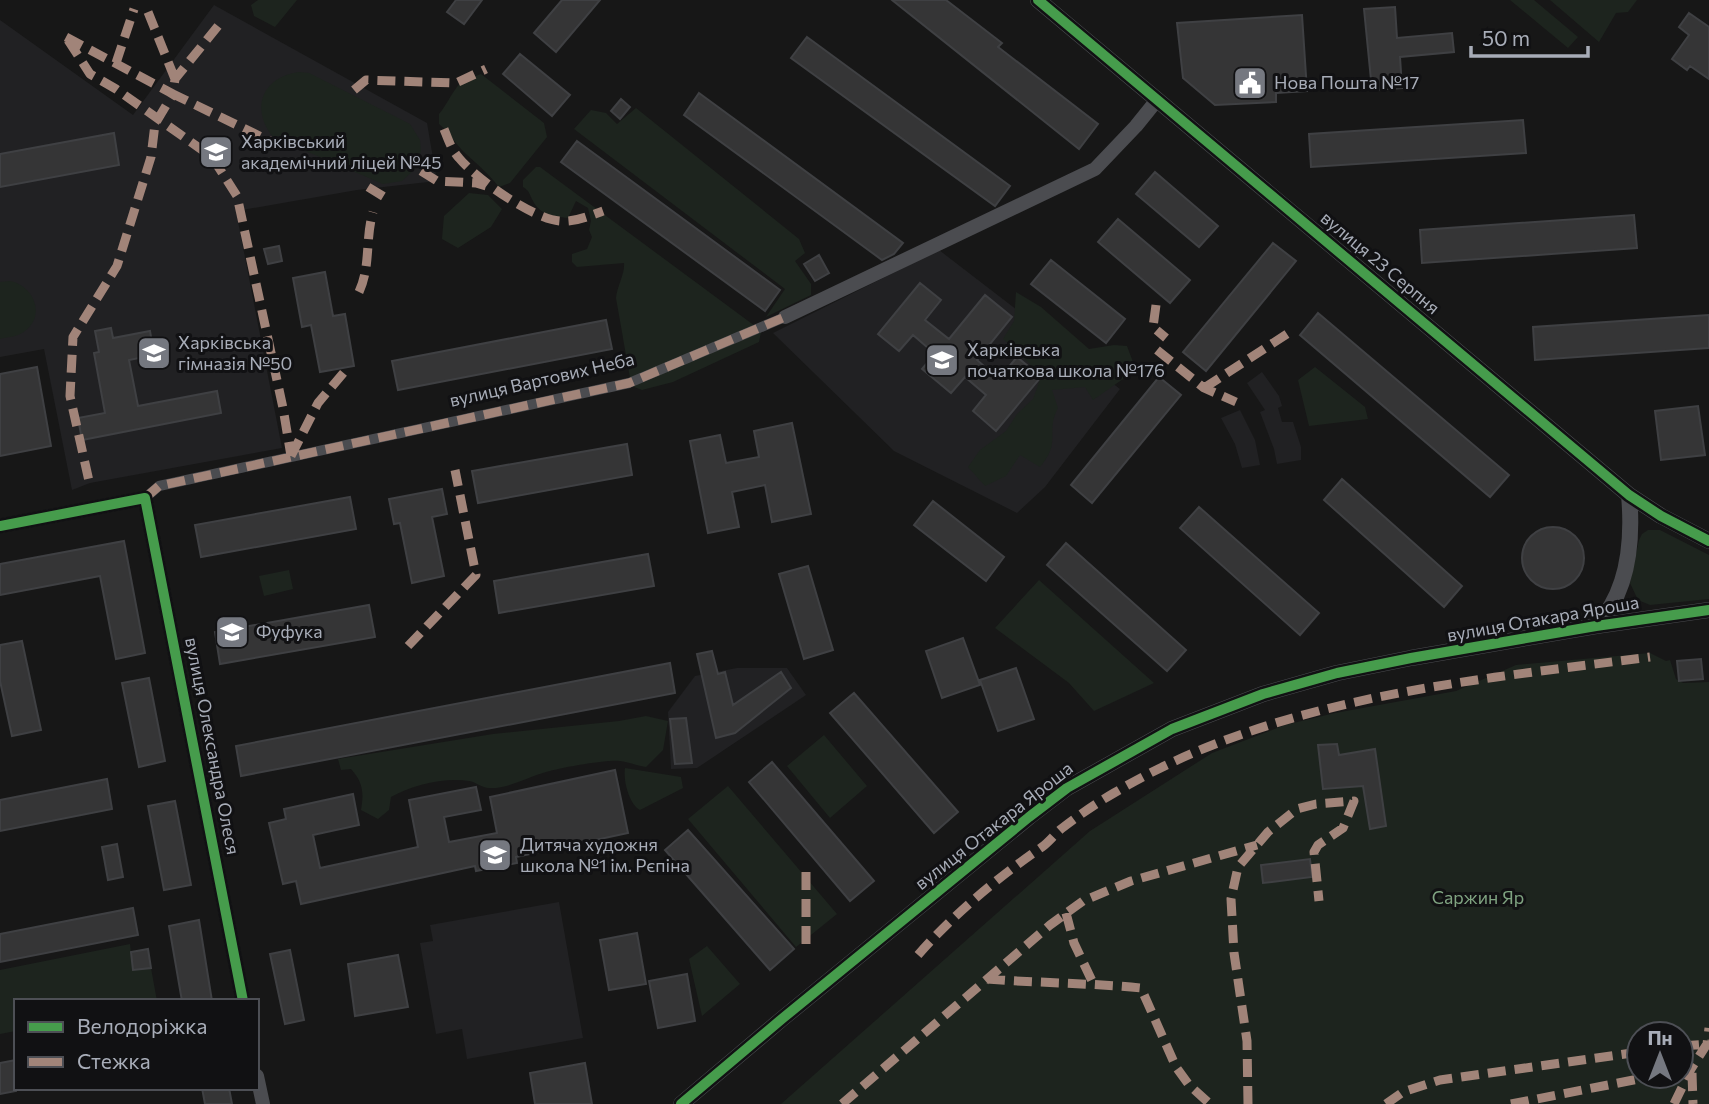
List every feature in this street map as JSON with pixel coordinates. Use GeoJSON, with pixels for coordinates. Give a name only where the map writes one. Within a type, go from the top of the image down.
{"type":"FeatureCollection","features":[{"type":"Feature","properties":{"kind":"street","name":"вулиця 23 Серпня"},"geometry":{"type":"LineString","coordinates":[[1038,0],[1629,495],[1661,516],[1709,541]]}},
{"type":"Feature","properties":{"kind":"street","name":"вулиця Вартових Неба"},"geometry":{"type":"LineString","coordinates":[[0,526],[145,498],[159,486],[629,383],[785,317],[1095,169],[1157,100]]}},
{"type":"Feature","properties":{"kind":"street"},"geometry":{"type":"LineString","coordinates":[[1596,626],[1612,606],[1624,572],[1630,538],[1629,495]]}},
{"type":"Feature","properties":{"kind":"street","name":"вулиця Олександра Олеся"},"geometry":{"type":"LineString","coordinates":[[145,498],[243,999]]}},
{"type":"Feature","properties":{"kind":"street","name":"вулиця Отакара Яроша"},"geometry":{"type":"LineString","coordinates":[[681,1104],[1029,817],[1067,788],[1172,729],[1264,694],[1338,673],[1596,626],[1709,610]]}},
{"type":"Feature","properties":{"kind":"street"},"geometry":{"type":"LineString","coordinates":[[259,1085],[263,1104]]}},
{"type":"Feature","properties":{"kind":"shaded area"},"geometry":{"type":"Polygon","coordinates":[[[214,5],[427,123],[437,181],[357,190],[236,211],[282,448],[90,483],[72,490],[44,349],[0,357],[0,20],[133,115],[214,5]]]}},
{"type":"Feature","properties":{"kind":"shaded area","name":"Харківська початкова школа №176"},"geometry":{"type":"Polygon","coordinates":[[[939,250],[1120,389],[1045,487],[1017,513],[894,451],[773,333],[939,250]]]}},
{"type":"Feature","properties":{"kind":"shaded area"},"geometry":{"type":"Polygon","coordinates":[[[1262,372],[1279,396],[1282,406],[1278,408],[1282,422],[1293,422],[1301,447],[1301,460],[1277,464],[1260,412],[1265,410],[1247,383],[1262,372]]]}},
{"type":"Feature","properties":{"kind":"shaded area"},"geometry":{"type":"Polygon","coordinates":[[[1240,410],[1255,440],[1260,465],[1242,468],[1235,444],[1221,418],[1240,410]]]}},
{"type":"Feature","properties":{"kind":"shaded area"},"geometry":{"type":"Polygon","coordinates":[[[737,668],[787,668],[806,695],[697,768],[671,769],[668,712],[695,676],[737,668]]]}},
{"type":"Feature","properties":{"kind":"shaded area"},"geometry":{"type":"Polygon","coordinates":[[[559,902],[583,1038],[467,1059],[462,1029],[436,1034],[420,943],[433,941],[430,925],[559,902]]]}},
{"type":"Feature","properties":{"kind":"green space"},"geometry":{"type":"Polygon","coordinates":[[[258,0],[297,0],[275,27],[254,16],[251,5],[258,0]]]}},
{"type":"Feature","properties":{"kind":"green space"},"geometry":{"type":"Polygon","coordinates":[[[1510,0],[1534,0],[1578,37],[1568,48],[1510,0]]]}},
{"type":"Feature","properties":{"kind":"green space"},"geometry":{"type":"Polygon","coordinates":[[[1550,0],[1637,0],[1628,12],[1616,13],[1599,42],[1550,0]]]}},
{"type":"Feature","properties":{"kind":"green space"},"geometry":{"type":"Polygon","coordinates":[[[299,72],[309,73],[410,124],[420,140],[421,151],[415,169],[402,181],[383,184],[273,137],[262,116],[264,96],[268,87],[276,80],[299,72]]]}},
{"type":"Feature","properties":{"kind":"green space"},"geometry":{"type":"Polygon","coordinates":[[[481,74],[544,123],[547,137],[510,183],[499,187],[439,124],[439,114],[457,87],[464,80],[481,74]]]}},
{"type":"Feature","properties":{"kind":"green space"},"geometry":{"type":"Polygon","coordinates":[[[636,108],[799,239],[805,253],[795,261],[811,284],[811,295],[766,317],[785,289],[574,129],[591,110],[606,113],[617,124],[636,108]]]}},
{"type":"Feature","properties":{"kind":"green space"},"geometry":{"type":"Polygon","coordinates":[[[536,167],[540,167],[755,326],[761,332],[759,342],[673,382],[642,390],[634,387],[630,378],[616,298],[624,263],[577,267],[572,262],[572,254],[587,249],[592,237],[588,208],[576,201],[568,218],[539,209],[523,187],[523,180],[536,167]]]}},
{"type":"Feature","properties":{"kind":"green space"},"geometry":{"type":"Polygon","coordinates":[[[469,193],[488,195],[502,209],[491,227],[458,248],[442,239],[444,216],[469,193]]]}},
{"type":"Feature","properties":{"kind":"green space"},"geometry":{"type":"Polygon","coordinates":[[[10,281],[26,289],[35,303],[36,311],[30,327],[22,333],[0,339],[0,282],[10,281]]]}},
{"type":"Feature","properties":{"kind":"green space"},"geometry":{"type":"Polygon","coordinates":[[[1016,292],[1041,307],[1089,349],[1127,346],[1133,362],[1123,379],[1093,400],[1085,387],[1052,390],[1058,408],[1054,416],[1052,444],[1047,458],[1040,467],[1020,455],[1006,476],[985,486],[968,467],[980,450],[1006,431],[1017,414],[1033,399],[1041,377],[1003,339],[1014,321],[1016,292]]]}},
{"type":"Feature","properties":{"kind":"green space"},"geometry":{"type":"Polygon","coordinates":[[[1315,367],[1365,407],[1368,419],[1309,426],[1298,380],[1315,367]]]}},
{"type":"Feature","properties":{"kind":"green space"},"geometry":{"type":"Polygon","coordinates":[[[1648,530],[1660,530],[1709,555],[1709,599],[1650,605],[1638,600],[1630,583],[1639,540],[1648,530]]]}},
{"type":"Feature","properties":{"kind":"green space"},"geometry":{"type":"Polygon","coordinates":[[[289,570],[293,589],[264,596],[259,576],[289,570]]]}},
{"type":"Feature","properties":{"kind":"green space"},"geometry":{"type":"Polygon","coordinates":[[[1039,580],[1154,683],[1094,711],[1069,683],[995,628],[1039,580]]]}},
{"type":"Feature","properties":{"kind":"green space","name":"Саржин Яр"},"geometry":{"type":"Polygon","coordinates":[[[1650,653],[1666,661],[1670,660],[1676,679],[1683,683],[1709,682],[1709,1104],[781,1104],[1090,831],[1212,753],[1285,725],[1456,691],[1516,665],[1650,653]]]}},
{"type":"Feature","properties":{"kind":"green space"},"geometry":{"type":"Polygon","coordinates":[[[646,716],[668,721],[663,750],[646,767],[620,761],[595,763],[552,770],[496,788],[486,788],[460,780],[429,783],[391,797],[389,810],[378,819],[361,810],[360,783],[351,769],[341,770],[338,759],[493,734],[646,716]]]}},
{"type":"Feature","properties":{"kind":"green space"},"geometry":{"type":"Polygon","coordinates":[[[824,735],[867,786],[830,818],[787,766],[824,735]]]}},
{"type":"Feature","properties":{"kind":"green space"},"geometry":{"type":"Polygon","coordinates":[[[625,768],[681,777],[683,788],[640,810],[633,803],[628,791],[625,768]]]}},
{"type":"Feature","properties":{"kind":"green space"},"geometry":{"type":"Polygon","coordinates":[[[728,786],[837,914],[796,947],[688,819],[728,786]]]}},
{"type":"Feature","properties":{"kind":"green space"},"geometry":{"type":"Polygon","coordinates":[[[130,944],[133,970],[151,968],[157,999],[14,999],[14,1031],[0,1034],[0,970],[130,944]]]}},
{"type":"Feature","properties":{"kind":"green space"},"geometry":{"type":"Polygon","coordinates":[[[707,946],[740,984],[702,1016],[689,959],[707,946]]]}},
{"type":"Feature","properties":{"kind":"building"},"geometry":{"type":"Polygon","coordinates":[[[456,0],[482,0],[464,24],[447,12],[456,0]]]}},
{"type":"Feature","properties":{"kind":"building"},"geometry":{"type":"Polygon","coordinates":[[[562,0],[600,0],[556,52],[534,33],[562,0]]]}},
{"type":"Feature","properties":{"kind":"building"},"geometry":{"type":"Polygon","coordinates":[[[892,0],[946,0],[1002,43],[998,47],[1098,124],[1079,149],[892,0]]]}},
{"type":"Feature","properties":{"kind":"building"},"geometry":{"type":"Polygon","coordinates":[[[1395,7],[1397,38],[1452,33],[1454,52],[1400,57],[1402,88],[1372,90],[1364,9],[1395,7]]]}},
{"type":"Feature","properties":{"kind":"building"},"geometry":{"type":"Polygon","coordinates":[[[1689,13],[1709,27],[1709,79],[1690,66],[1687,70],[1672,59],[1689,35],[1679,27],[1689,13]]]}},
{"type":"Feature","properties":{"kind":"building"},"geometry":{"type":"Polygon","coordinates":[[[1302,15],[1307,91],[1276,93],[1276,102],[1215,105],[1183,78],[1177,23],[1302,15]]]}},
{"type":"Feature","properties":{"kind":"building"},"geometry":{"type":"Polygon","coordinates":[[[807,37],[1010,186],[995,206],[791,58],[807,37]]]}},
{"type":"Feature","properties":{"kind":"building"},"geometry":{"type":"Polygon","coordinates":[[[520,54],[570,95],[552,116],[503,74],[520,54]]]}},
{"type":"Feature","properties":{"kind":"building"},"geometry":{"type":"Polygon","coordinates":[[[699,93],[903,243],[894,254],[882,260],[684,115],[699,93]]]}},
{"type":"Feature","properties":{"kind":"building"},"geometry":{"type":"Polygon","coordinates":[[[621,99],[630,107],[620,119],[611,111],[621,99]]]}},
{"type":"Feature","properties":{"kind":"building"},"geometry":{"type":"Polygon","coordinates":[[[1523,120],[1526,153],[1311,167],[1309,134],[1523,120]]]}},
{"type":"Feature","properties":{"kind":"building"},"geometry":{"type":"Polygon","coordinates":[[[114,133],[119,165],[0,187],[0,154],[114,133]]]}},
{"type":"Feature","properties":{"kind":"building"},"geometry":{"type":"Polygon","coordinates":[[[577,141],[780,290],[765,311],[561,162],[577,141]]]}},
{"type":"Feature","properties":{"kind":"building"},"geometry":{"type":"Polygon","coordinates":[[[1155,172],[1218,226],[1199,247],[1136,194],[1155,172]]]}},
{"type":"Feature","properties":{"kind":"building"},"geometry":{"type":"Polygon","coordinates":[[[1634,215],[1637,248],[1422,263],[1420,230],[1634,215]]]}},
{"type":"Feature","properties":{"kind":"building"},"geometry":{"type":"Polygon","coordinates":[[[1118,219],[1190,280],[1170,303],[1098,242],[1118,219]]]}},
{"type":"Feature","properties":{"kind":"building"},"geometry":{"type":"Polygon","coordinates":[[[1273,243],[1296,261],[1206,371],[1183,352],[1273,243]]]}},
{"type":"Feature","properties":{"kind":"building"},"geometry":{"type":"Polygon","coordinates":[[[279,246],[282,261],[268,264],[264,249],[279,246]]]}},
{"type":"Feature","properties":{"kind":"building"},"geometry":{"type":"Polygon","coordinates":[[[819,255],[829,273],[815,281],[804,264],[819,255]]]}},
{"type":"Feature","properties":{"kind":"building"},"geometry":{"type":"Polygon","coordinates":[[[1051,260],[1125,319],[1106,343],[1031,284],[1051,260]]]}},
{"type":"Feature","properties":{"kind":"building"},"geometry":{"type":"Polygon","coordinates":[[[325,272],[333,316],[345,314],[354,366],[320,372],[311,325],[302,327],[293,278],[325,272]]]}},
{"type":"Feature","properties":{"kind":"building"},"geometry":{"type":"Polygon","coordinates":[[[920,283],[941,300],[925,320],[949,339],[985,295],[1012,317],[977,360],[999,379],[1017,357],[1041,377],[996,431],[973,411],[986,395],[965,377],[951,393],[922,369],[935,354],[913,335],[899,351],[878,334],[920,283]]]}},
{"type":"Feature","properties":{"kind":"building"},"geometry":{"type":"Polygon","coordinates":[[[1318,313],[1509,475],[1490,497],[1300,335],[1318,313]]]}},
{"type":"Feature","properties":{"kind":"building"},"geometry":{"type":"Polygon","coordinates":[[[1709,315],[1709,348],[1535,360],[1533,327],[1709,315]]]}},
{"type":"Feature","properties":{"kind":"building"},"geometry":{"type":"Polygon","coordinates":[[[606,320],[612,349],[398,390],[392,361],[606,320]]]}},
{"type":"Feature","properties":{"kind":"building"},"geometry":{"type":"Polygon","coordinates":[[[111,328],[113,338],[150,331],[154,355],[129,360],[138,406],[217,391],[221,413],[82,440],[78,418],[105,413],[94,353],[99,352],[95,331],[111,328]]]}},
{"type":"Feature","properties":{"kind":"building"},"geometry":{"type":"Polygon","coordinates":[[[37,367],[51,446],[0,456],[0,374],[37,367]]]}},
{"type":"Feature","properties":{"kind":"building"},"geometry":{"type":"Polygon","coordinates":[[[1159,377],[1181,395],[1092,503],[1071,485],[1159,377]]]}},
{"type":"Feature","properties":{"kind":"building"},"geometry":{"type":"Polygon","coordinates":[[[1698,406],[1705,455],[1661,460],[1655,411],[1698,406]]]}},
{"type":"Feature","properties":{"kind":"building"},"geometry":{"type":"Polygon","coordinates":[[[792,423],[811,514],[772,522],[765,485],[732,492],[739,527],[708,533],[690,441],[720,435],[726,463],[759,457],[754,431],[792,423]]]}},
{"type":"Feature","properties":{"kind":"building"},"geometry":{"type":"Polygon","coordinates":[[[627,444],[632,475],[478,503],[472,471],[627,444]]]}},
{"type":"Feature","properties":{"kind":"building"},"geometry":{"type":"Polygon","coordinates":[[[1342,479],[1462,586],[1444,607],[1324,500],[1342,479]]]}},
{"type":"Feature","properties":{"kind":"building"},"geometry":{"type":"Polygon","coordinates":[[[442,489],[447,514],[432,517],[444,576],[412,583],[400,523],[394,524],[389,499],[442,489]]]}},
{"type":"Feature","properties":{"kind":"building"},"geometry":{"type":"Polygon","coordinates":[[[350,497],[356,529],[201,557],[195,525],[350,497]]]}},
{"type":"Feature","properties":{"kind":"building"},"geometry":{"type":"Polygon","coordinates":[[[933,501],[1004,557],[986,581],[914,525],[933,501]]]}},
{"type":"Feature","properties":{"kind":"building"},"geometry":{"type":"Polygon","coordinates":[[[1199,507],[1319,613],[1300,635],[1180,528],[1199,507]]]}},
{"type":"Feature","properties":{"kind":"building"},"geometry":{"type":"Polygon","coordinates":[[[1547,527],[1559,527],[1575,536],[1582,546],[1582,570],[1575,580],[1559,589],[1547,589],[1536,584],[1527,575],[1522,564],[1522,552],[1527,541],[1536,532],[1547,527]]]}},
{"type":"Feature","properties":{"kind":"building"},"geometry":{"type":"Polygon","coordinates":[[[124,541],[145,653],[116,659],[100,576],[0,595],[0,564],[124,541]]]}},
{"type":"Feature","properties":{"kind":"building"},"geometry":{"type":"Polygon","coordinates":[[[1066,543],[1186,650],[1167,671],[1047,565],[1066,543]]]}},
{"type":"Feature","properties":{"kind":"building"},"geometry":{"type":"Polygon","coordinates":[[[648,554],[654,586],[499,613],[494,581],[648,554]]]}},
{"type":"Feature","properties":{"kind":"building"},"geometry":{"type":"Polygon","coordinates":[[[808,566],[833,650],[804,659],[779,574],[808,566]]]}},
{"type":"Feature","properties":{"kind":"building"},"geometry":{"type":"Polygon","coordinates":[[[369,605],[375,637],[220,664],[215,632],[369,605]]]}},
{"type":"Feature","properties":{"kind":"building"},"geometry":{"type":"Polygon","coordinates":[[[963,638],[980,685],[942,698],[926,651],[963,638]]]}},
{"type":"Feature","properties":{"kind":"building"},"geometry":{"type":"Polygon","coordinates":[[[22,641],[41,730],[12,736],[0,681],[0,645],[22,641]]]}},
{"type":"Feature","properties":{"kind":"building"},"geometry":{"type":"Polygon","coordinates":[[[712,651],[718,674],[725,672],[733,705],[781,672],[791,688],[735,733],[716,738],[697,654],[712,651]]]}},
{"type":"Feature","properties":{"kind":"building"},"geometry":{"type":"Polygon","coordinates":[[[1701,659],[1703,679],[1679,681],[1677,661],[1701,659]]]}},
{"type":"Feature","properties":{"kind":"building"},"geometry":{"type":"Polygon","coordinates":[[[670,663],[675,693],[241,776],[236,746],[670,663]]]}},
{"type":"Feature","properties":{"kind":"building"},"geometry":{"type":"Polygon","coordinates":[[[1016,668],[1034,719],[998,731],[980,680],[1016,668]]]}},
{"type":"Feature","properties":{"kind":"building"},"geometry":{"type":"Polygon","coordinates":[[[149,678],[165,761],[139,767],[122,683],[149,678]]]}},
{"type":"Feature","properties":{"kind":"building"},"geometry":{"type":"Polygon","coordinates":[[[854,693],[958,812],[934,833],[830,713],[854,693]]]}},
{"type":"Feature","properties":{"kind":"building"},"geometry":{"type":"Polygon","coordinates":[[[686,718],[692,763],[675,764],[670,719],[686,718]]]}},
{"type":"Feature","properties":{"kind":"building"},"geometry":{"type":"Polygon","coordinates":[[[1337,744],[1339,755],[1375,749],[1386,826],[1370,829],[1363,786],[1323,789],[1318,745],[1337,744]]]}},
{"type":"Feature","properties":{"kind":"building"},"geometry":{"type":"Polygon","coordinates":[[[772,762],[874,881],[850,901],[749,782],[772,762]]]}},
{"type":"Feature","properties":{"kind":"building"},"geometry":{"type":"Polygon","coordinates":[[[615,770],[628,833],[516,857],[517,863],[476,871],[475,866],[301,904],[296,881],[283,884],[269,823],[286,819],[284,809],[353,794],[359,825],[313,835],[320,868],[418,847],[409,800],[476,787],[481,810],[444,817],[449,842],[497,833],[490,797],[615,770]]]}},
{"type":"Feature","properties":{"kind":"building"},"geometry":{"type":"Polygon","coordinates":[[[107,779],[112,809],[0,831],[0,800],[107,779]]]}},
{"type":"Feature","properties":{"kind":"building"},"geometry":{"type":"Polygon","coordinates":[[[175,801],[191,885],[164,890],[148,806],[175,801]]]}},
{"type":"Feature","properties":{"kind":"building"},"geometry":{"type":"Polygon","coordinates":[[[688,830],[794,949],[770,970],[665,850],[688,830]]]}},
{"type":"Feature","properties":{"kind":"building"},"geometry":{"type":"Polygon","coordinates":[[[117,844],[123,877],[108,880],[102,847],[117,844]]]}},
{"type":"Feature","properties":{"kind":"building"},"geometry":{"type":"Polygon","coordinates":[[[1310,859],[1312,877],[1263,883],[1261,865],[1310,859]]]}},
{"type":"Feature","properties":{"kind":"building"},"geometry":{"type":"Polygon","coordinates":[[[133,908],[138,935],[0,962],[0,934],[133,908]]]}},
{"type":"Feature","properties":{"kind":"building"},"geometry":{"type":"Polygon","coordinates":[[[199,920],[212,999],[182,999],[169,926],[199,920]]]}},
{"type":"Feature","properties":{"kind":"building"},"geometry":{"type":"Polygon","coordinates":[[[637,933],[646,984],[609,990],[600,940],[637,933]]]}},
{"type":"Feature","properties":{"kind":"building"},"geometry":{"type":"Polygon","coordinates":[[[148,949],[151,968],[133,970],[131,952],[148,949]]]}},
{"type":"Feature","properties":{"kind":"building"},"geometry":{"type":"Polygon","coordinates":[[[290,950],[304,1020],[285,1024],[270,954],[290,950]]]}},
{"type":"Feature","properties":{"kind":"building"},"geometry":{"type":"Polygon","coordinates":[[[398,955],[408,1007],[355,1016],[348,964],[398,955]]]}},
{"type":"Feature","properties":{"kind":"building"},"geometry":{"type":"Polygon","coordinates":[[[687,974],[695,1021],[658,1028],[649,981],[687,974]]]}},
{"type":"Feature","properties":{"kind":"building"},"geometry":{"type":"Polygon","coordinates":[[[14,1060],[16,1091],[0,1094],[0,1063],[14,1060]]]}},
{"type":"Feature","properties":{"kind":"building"},"geometry":{"type":"Polygon","coordinates":[[[585,1063],[592,1104],[535,1104],[530,1073],[585,1063]]]}},
{"type":"Feature","properties":{"kind":"building"},"geometry":{"type":"Polygon","coordinates":[[[202,1090],[229,1090],[232,1104],[205,1104],[202,1090]]]}},
{"type":"Feature","properties":{"kind":"marked path"},"geometry":{"type":"LineString","coordinates":[[116,63],[134,9]]}},
{"type":"Feature","properties":{"kind":"marked path"},"geometry":{"type":"LineString","coordinates":[[148,12],[175,79]]}},
{"type":"Feature","properties":{"kind":"marked path"},"geometry":{"type":"LineString","coordinates":[[218,26],[175,79],[173,94],[276,144]]}},
{"type":"Feature","properties":{"kind":"marked path"},"geometry":{"type":"LineString","coordinates":[[66,37],[173,94],[155,124],[151,157],[117,266],[73,337],[70,396],[89,481]]}},
{"type":"Feature","properties":{"kind":"marked path"},"geometry":{"type":"LineString","coordinates":[[68,40],[90,74],[116,89],[212,157],[237,196],[291,456]]}},
{"type":"Feature","properties":{"kind":"marked path"},"geometry":{"type":"LineString","coordinates":[[354,90],[366,80],[456,83],[486,69]]}},
{"type":"Feature","properties":{"kind":"marked path"},"geometry":{"type":"LineString","coordinates":[[444,129],[454,151],[467,167],[491,187],[521,206],[560,221],[603,211]]}},
{"type":"Feature","properties":{"kind":"marked path"},"geometry":{"type":"LineString","coordinates":[[421,171],[437,181],[486,186]]}},
{"type":"Feature","properties":{"kind":"marked path"},"geometry":{"type":"LineString","coordinates":[[368,187],[386,198]]}},
{"type":"Feature","properties":{"kind":"marked path"},"geometry":{"type":"LineString","coordinates":[[359,292],[365,272],[373,212]]}},
{"type":"Feature","properties":{"kind":"marked path"},"geometry":{"type":"LineString","coordinates":[[1156,305],[1153,327],[1166,338]]}},
{"type":"Feature","properties":{"kind":"marked path"},"geometry":{"type":"LineString","coordinates":[[145,498],[159,486],[629,383],[785,317]]}},
{"type":"Feature","properties":{"kind":"marked path"},"geometry":{"type":"LineString","coordinates":[[1204,388],[1290,332]]}},
{"type":"Feature","properties":{"kind":"marked path"},"geometry":{"type":"LineString","coordinates":[[1157,350],[1204,388],[1236,402]]}},
{"type":"Feature","properties":{"kind":"marked path"},"geometry":{"type":"LineString","coordinates":[[291,456],[318,403],[345,371]]}},
{"type":"Feature","properties":{"kind":"marked path"},"geometry":{"type":"LineString","coordinates":[[408,646],[476,575],[455,470]]}},
{"type":"Feature","properties":{"kind":"marked path"},"geometry":{"type":"LineString","coordinates":[[918,955],[977,897],[1045,845],[1067,824],[1114,793],[1176,761],[1240,735],[1307,714],[1374,698],[1443,685],[1650,657]]}},
{"type":"Feature","properties":{"kind":"marked path"},"geometry":{"type":"LineString","coordinates":[[1248,1104],[1247,1041],[1234,953],[1231,899],[1238,867],[1268,832],[1297,809],[1316,804],[1354,801],[1343,828],[1318,845],[1314,852],[1319,901]]}},
{"type":"Feature","properties":{"kind":"marked path"},"geometry":{"type":"LineString","coordinates":[[842,1104],[1050,925],[1083,901],[1131,881],[1257,845]]}},
{"type":"Feature","properties":{"kind":"marked path"},"geometry":{"type":"LineString","coordinates":[[806,872],[806,944]]}},
{"type":"Feature","properties":{"kind":"marked path"},"geometry":{"type":"LineString","coordinates":[[1066,913],[1074,943],[1093,983]]}},
{"type":"Feature","properties":{"kind":"marked path"},"geometry":{"type":"LineString","coordinates":[[987,979],[1141,988],[1176,1067],[1189,1085],[1210,1104]]}},
{"type":"Feature","properties":{"kind":"marked path"},"geometry":{"type":"LineString","coordinates":[[1674,1104],[1707,1044],[1709,1028]]}},
{"type":"Feature","properties":{"kind":"marked path"},"geometry":{"type":"LineString","coordinates":[[1695,1045],[1709,1044]]}},
{"type":"Feature","properties":{"kind":"marked path"},"geometry":{"type":"LineString","coordinates":[[1386,1104],[1403,1092],[1440,1080],[1625,1054]]}},
{"type":"Feature","properties":{"kind":"marked path"},"geometry":{"type":"LineString","coordinates":[[1511,1104],[1625,1082]]}},
{"type":"Feature","properties":{"kind":"marked path"},"geometry":{"type":"LineString","coordinates":[[1693,1090],[1693,1104]]}},
{"type":"Feature","properties":{"kind":"cycle path"},"geometry":{"type":"LineString","coordinates":[[1038,0],[1629,495],[1661,516],[1709,541]]}},
{"type":"Feature","properties":{"kind":"cycle path"},"geometry":{"type":"LineString","coordinates":[[0,526],[145,498],[243,999]]}},
{"type":"Feature","properties":{"kind":"cycle path"},"geometry":{"type":"LineString","coordinates":[[681,1104],[1029,817],[1067,788],[1172,729],[1263,694],[1337,673],[1596,626],[1709,610]]}},
{"type":"Feature","properties":{"kind":"place","name":"Нова Пошта №17"},"geometry":{"type":"Point","coordinates":[1250,83]}},
{"type":"Feature","properties":{"kind":"place","name":"Харківський академічний ліцей №45"},"geometry":{"type":"Point","coordinates":[216,152]}},
{"type":"Feature","properties":{"kind":"place","name":"Харківська гімназія №50"},"geometry":{"type":"Point","coordinates":[154,353]}},
{"type":"Feature","properties":{"kind":"place","name":"Харківська початкова школа №176"},"geometry":{"type":"Point","coordinates":[942,360]}},
{"type":"Feature","properties":{"kind":"place","name":"Фуфука"},"geometry":{"type":"Point","coordinates":[232,632]}},
{"type":"Feature","properties":{"kind":"place","name":"Дитяча художня школа №1 ім. Рєпіна"},"geometry":{"type":"Point","coordinates":[495,855]}}]}
